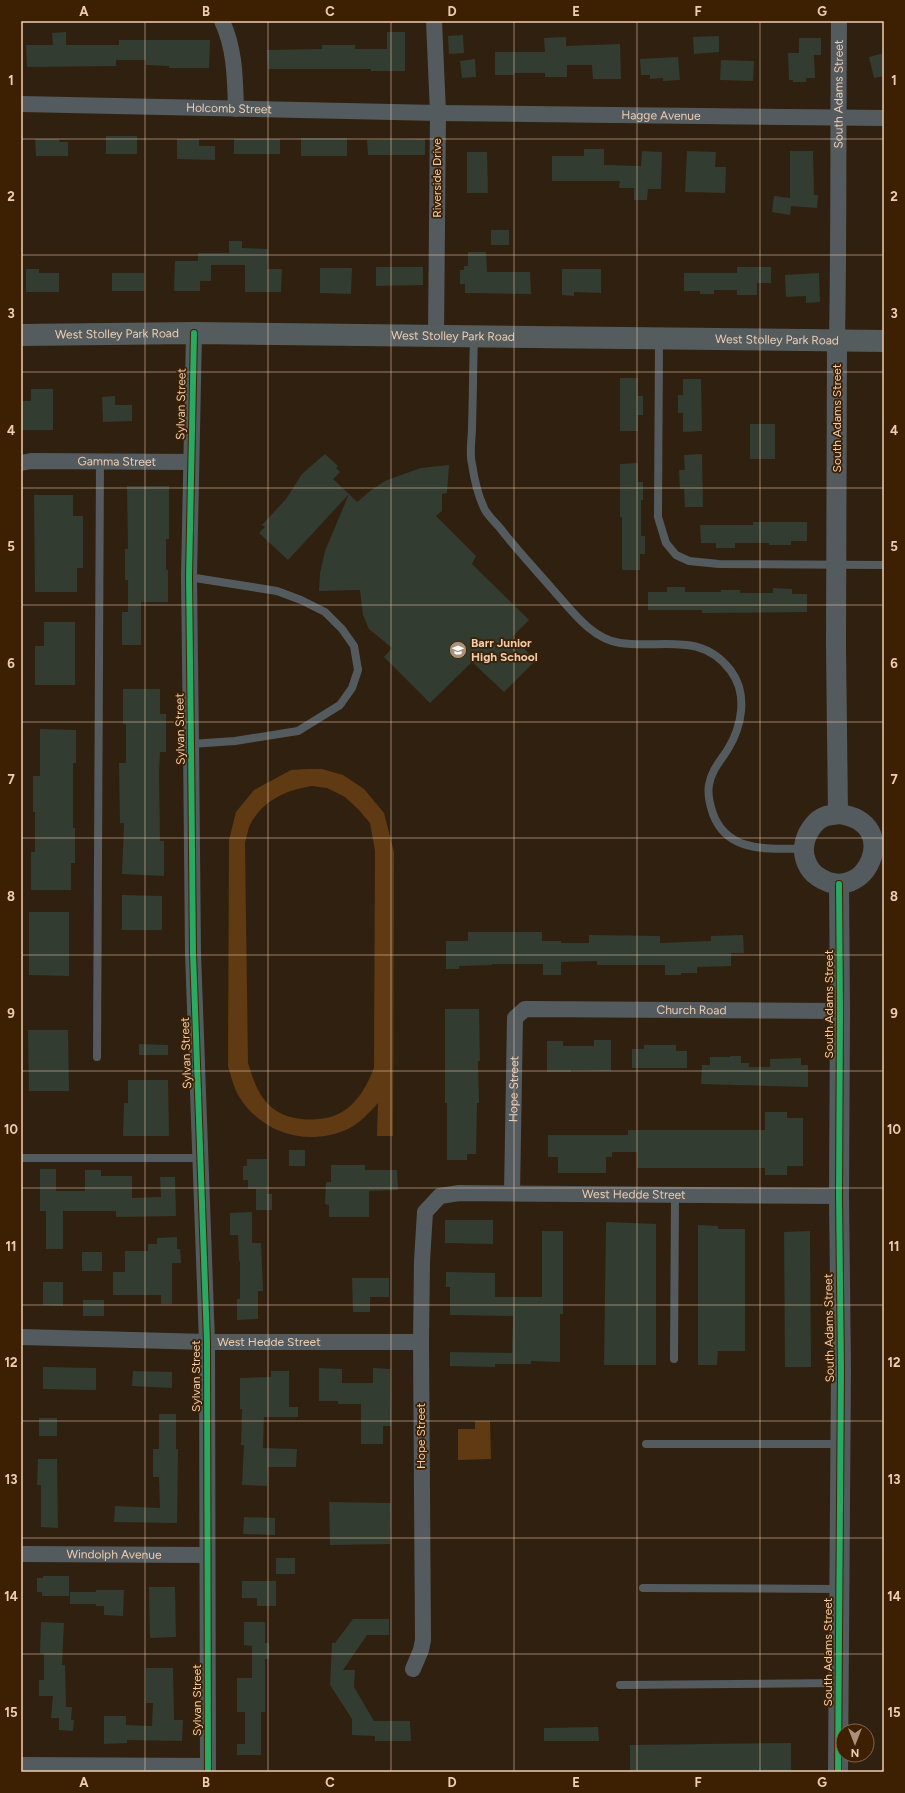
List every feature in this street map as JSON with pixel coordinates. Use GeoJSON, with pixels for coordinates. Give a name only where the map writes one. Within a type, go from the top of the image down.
{"type":"FeatureCollection","features":[{"type":"Feature","properties":{"kind":"main road","name":"West Stolley Park Road"},"geometry":{"type":"LineString","coordinates":[[21,335],[194,333],[884,341]]}},
{"type":"Feature","properties":{"kind":"street"},"geometry":{"type":"LineString","coordinates":[[222,21],[230,38],[235,73],[236,109]]}},
{"type":"Feature","properties":{"kind":"street","name":"Riverside Drive"},"geometry":{"type":"LineString","coordinates":[[434,21],[438,113],[436,336]]}},
{"type":"Feature","properties":{"kind":"street","name":"South Adams Street"},"geometry":{"type":"LineString","coordinates":[[838,814],[836,565],[839,233],[838,117],[840,21]]}},
{"type":"Feature","properties":{"kind":"street","name":"Holcomb Street"},"geometry":{"type":"LineString","coordinates":[[21,104],[438,113]]}},
{"type":"Feature","properties":{"kind":"street","name":"Hagge Avenue"},"geometry":{"type":"LineString","coordinates":[[438,113],[884,118]]}},
{"type":"Feature","properties":{"kind":"street","name":"Sylvan Street"},"geometry":{"type":"LineString","coordinates":[[194,333],[189,577],[193,953],[206,1342],[208,1769]]}},
{"type":"Feature","properties":{"kind":"street","name":"Gamma Street"},"geometry":{"type":"LineString","coordinates":[[21,463],[42,461],[191,462]]}},
{"type":"Feature","properties":{"kind":"street"},"geometry":{"type":"LineString","coordinates":[[838,814],[858,818],[866,824],[879,849],[863,874],[856,879],[839,884],[825,881],[815,876],[809,869],[805,859],[804,849],[808,833],[816,823],[826,816],[838,814]]}},
{"type":"Feature","properties":{"kind":"street","name":"South Adams Street"},"geometry":{"type":"LineString","coordinates":[[838,1772],[841,1444],[839,884]]}},
{"type":"Feature","properties":{"kind":"street","name":"Hope Street"},"geometry":{"type":"LineString","coordinates":[[512,1193],[515,1018],[525,1009],[544,1009]]}},
{"type":"Feature","properties":{"kind":"street","name":"Church Road"},"geometry":{"type":"LineString","coordinates":[[544,1009],[840,1011]]}},
{"type":"Feature","properties":{"kind":"street","name":"West Hedde Street"},"geometry":{"type":"LineString","coordinates":[[433,1204],[440,1196],[459,1193],[839,1196]]}},
{"type":"Feature","properties":{"kind":"street","name":"Hope Street"},"geometry":{"type":"LineString","coordinates":[[413,1669],[421,1650],[423,1640],[421,1342],[422,1261],[426,1212],[433,1204]]}},
{"type":"Feature","properties":{"kind":"street","name":"West Hedde Street"},"geometry":{"type":"LineString","coordinates":[[21,1337],[206,1342],[421,1342]]}},
{"type":"Feature","properties":{"kind":"street","name":"Windolph Avenue"},"geometry":{"type":"LineString","coordinates":[[21,1554],[207,1555]]}},
{"type":"Feature","properties":{"kind":"street"},"geometry":{"type":"LineString","coordinates":[[21,1765],[208,1769]]}},
{"type":"Feature","properties":{"kind":"lane"},"geometry":{"type":"LineString","coordinates":[[474,336],[471,463],[484,509],[518,551],[578,618],[593,631],[607,640],[622,643],[686,643],[703,648],[718,656],[732,672],[740,690],[742,710],[738,727],[728,748],[715,768],[709,785],[708,801],[715,820],[728,837],[746,846],[804,849]]}},
{"type":"Feature","properties":{"kind":"lane"},"geometry":{"type":"LineString","coordinates":[[659,339],[658,517],[666,543],[676,555],[689,561],[719,564],[884,565]]}},
{"type":"Feature","properties":{"kind":"lane"},"geometry":{"type":"LineString","coordinates":[[97,1057],[100,461]]}},
{"type":"Feature","properties":{"kind":"lane"},"geometry":{"type":"LineString","coordinates":[[189,577],[277,591],[301,600],[325,612],[342,628],[354,646],[358,670],[352,688],[340,705],[298,731],[242,740],[191,744]]}},
{"type":"Feature","properties":{"kind":"lane"},"geometry":{"type":"LineString","coordinates":[[21,1158],[200,1158]]}},
{"type":"Feature","properties":{"kind":"lane"},"geometry":{"type":"LineString","coordinates":[[674,1359],[675,1195]]}},
{"type":"Feature","properties":{"kind":"lane"},"geometry":{"type":"LineString","coordinates":[[646,1444],[841,1444]]}},
{"type":"Feature","properties":{"kind":"lane"},"geometry":{"type":"LineString","coordinates":[[643,1588],[840,1589]]}},
{"type":"Feature","properties":{"kind":"lane"},"geometry":{"type":"LineString","coordinates":[[620,1685],[839,1683]]}},
{"type":"Feature","properties":{"kind":"shaded area"},"geometry":{"type":"Polygon","coordinates":[[[322,769],[343,775],[364,789],[384,813],[394,852],[393,1136],[377,1136],[378,1103],[368,1114],[348,1129],[317,1137],[302,1137],[288,1134],[261,1121],[250,1110],[240,1098],[234,1087],[228,1066],[229,840],[236,812],[254,790],[291,770],[322,769]],[[312,786],[294,790],[271,801],[252,821],[245,843],[248,1063],[256,1086],[266,1102],[281,1114],[301,1119],[328,1118],[348,1108],[356,1101],[369,1080],[374,1068],[375,851],[370,823],[345,797],[327,788],[312,786]]]}},
{"type":"Feature","properties":{"kind":"shaded area"},"geometry":{"type":"Polygon","coordinates":[[[475,1421],[490,1421],[491,1459],[458,1460],[458,1429],[475,1429],[475,1421]]]}},
{"type":"Feature","properties":{"kind":"building"},"geometry":{"type":"Polygon","coordinates":[[[66,32],[66,45],[119,45],[119,40],[210,40],[209,68],[169,68],[169,66],[146,65],[146,60],[116,60],[116,66],[27,67],[26,45],[53,45],[52,33],[66,32]]]}},
{"type":"Feature","properties":{"kind":"building"},"geometry":{"type":"Polygon","coordinates":[[[387,32],[405,32],[405,71],[371,71],[371,69],[268,69],[267,50],[322,49],[322,45],[355,45],[355,49],[387,49],[387,32]]]}},
{"type":"Feature","properties":{"kind":"building"},"geometry":{"type":"Polygon","coordinates":[[[463,35],[464,53],[449,54],[448,36],[463,35]]]}},
{"type":"Feature","properties":{"kind":"building"},"geometry":{"type":"Polygon","coordinates":[[[719,36],[719,52],[694,54],[693,37],[719,36]]]}},
{"type":"Feature","properties":{"kind":"building"},"geometry":{"type":"Polygon","coordinates":[[[566,37],[566,46],[620,44],[621,79],[593,79],[592,65],[567,65],[567,77],[545,77],[545,73],[514,73],[514,75],[495,75],[495,52],[545,52],[544,38],[566,37]]]}},
{"type":"Feature","properties":{"kind":"building"},"geometry":{"type":"Polygon","coordinates":[[[799,38],[821,38],[821,55],[814,55],[815,78],[806,78],[806,82],[793,82],[793,80],[789,80],[788,53],[799,53],[799,38]]]}},
{"type":"Feature","properties":{"kind":"building"},"geometry":{"type":"Polygon","coordinates":[[[884,53],[884,76],[874,78],[869,57],[884,53]]]}},
{"type":"Feature","properties":{"kind":"building"},"geometry":{"type":"Polygon","coordinates":[[[678,57],[680,80],[663,81],[663,78],[650,79],[650,75],[641,75],[640,59],[678,57]]]}},
{"type":"Feature","properties":{"kind":"building"},"geometry":{"type":"Polygon","coordinates":[[[475,59],[476,77],[462,78],[460,61],[475,59]]]}},
{"type":"Feature","properties":{"kind":"building"},"geometry":{"type":"Polygon","coordinates":[[[721,60],[754,61],[753,81],[720,80],[721,60]]]}},
{"type":"Feature","properties":{"kind":"building"},"geometry":{"type":"Polygon","coordinates":[[[106,136],[137,136],[137,154],[106,154],[106,136]]]}},
{"type":"Feature","properties":{"kind":"building"},"geometry":{"type":"Polygon","coordinates":[[[301,138],[347,138],[347,156],[301,156],[301,138]]]}},
{"type":"Feature","properties":{"kind":"building"},"geometry":{"type":"Polygon","coordinates":[[[35,139],[59,139],[60,142],[68,142],[68,156],[36,156],[35,139]]]}},
{"type":"Feature","properties":{"kind":"building"},"geometry":{"type":"Polygon","coordinates":[[[177,139],[199,139],[199,146],[215,146],[215,160],[177,159],[177,139]]]}},
{"type":"Feature","properties":{"kind":"building"},"geometry":{"type":"Polygon","coordinates":[[[234,139],[280,139],[280,154],[234,154],[234,139]]]}},
{"type":"Feature","properties":{"kind":"building"},"geometry":{"type":"Polygon","coordinates":[[[425,139],[425,155],[368,155],[367,140],[425,139]]]}},
{"type":"Feature","properties":{"kind":"building"},"geometry":{"type":"Polygon","coordinates":[[[584,149],[604,149],[604,165],[641,166],[642,151],[662,152],[661,189],[648,189],[647,200],[634,200],[634,188],[619,188],[620,181],[552,181],[552,156],[584,156],[584,149]]]}},
{"type":"Feature","properties":{"kind":"building"},"geometry":{"type":"Polygon","coordinates":[[[687,151],[716,152],[715,167],[726,167],[725,193],[685,192],[687,151]]]}},
{"type":"Feature","properties":{"kind":"building"},"geometry":{"type":"Polygon","coordinates":[[[790,151],[813,151],[814,195],[818,195],[817,208],[791,206],[790,215],[772,212],[774,196],[790,198],[790,151]]]}},
{"type":"Feature","properties":{"kind":"building"},"geometry":{"type":"Polygon","coordinates":[[[467,152],[487,152],[488,193],[467,193],[467,152]]]}},
{"type":"Feature","properties":{"kind":"building"},"geometry":{"type":"Polygon","coordinates":[[[491,230],[509,230],[509,245],[491,245],[491,230]]]}},
{"type":"Feature","properties":{"kind":"building"},"geometry":{"type":"Polygon","coordinates":[[[229,241],[242,241],[242,248],[268,249],[267,269],[282,269],[281,292],[245,292],[245,265],[211,265],[211,281],[200,281],[200,291],[174,291],[175,261],[198,261],[198,253],[229,253],[229,241]]]}},
{"type":"Feature","properties":{"kind":"building"},"geometry":{"type":"Polygon","coordinates":[[[468,252],[486,252],[487,272],[530,272],[531,294],[465,293],[465,284],[460,284],[460,270],[464,270],[464,266],[468,266],[468,252]]]}},
{"type":"Feature","properties":{"kind":"building"},"geometry":{"type":"Polygon","coordinates":[[[376,267],[423,267],[423,285],[376,286],[376,267]]]}},
{"type":"Feature","properties":{"kind":"building"},"geometry":{"type":"Polygon","coordinates":[[[737,267],[771,267],[771,283],[757,283],[757,295],[737,295],[737,290],[714,290],[714,294],[700,294],[700,291],[684,291],[684,273],[737,273],[737,267]]]}},
{"type":"Feature","properties":{"kind":"building"},"geometry":{"type":"Polygon","coordinates":[[[320,268],[352,268],[351,294],[320,293],[320,268]]]}},
{"type":"Feature","properties":{"kind":"building"},"geometry":{"type":"Polygon","coordinates":[[[26,269],[39,269],[39,273],[59,273],[59,292],[26,292],[26,269]]]}},
{"type":"Feature","properties":{"kind":"building"},"geometry":{"type":"Polygon","coordinates":[[[562,269],[601,269],[601,293],[574,292],[574,296],[562,295],[562,269]]]}},
{"type":"Feature","properties":{"kind":"building"},"geometry":{"type":"Polygon","coordinates":[[[112,273],[144,273],[144,291],[112,291],[112,273]]]}},
{"type":"Feature","properties":{"kind":"building"},"geometry":{"type":"Polygon","coordinates":[[[819,273],[820,302],[806,303],[806,296],[786,297],[785,275],[819,273]]]}},
{"type":"Feature","properties":{"kind":"building"},"geometry":{"type":"Polygon","coordinates":[[[620,378],[638,378],[638,396],[643,396],[643,415],[638,415],[638,431],[620,431],[620,378]]]}},
{"type":"Feature","properties":{"kind":"building"},"geometry":{"type":"Polygon","coordinates":[[[683,379],[701,379],[702,431],[683,432],[683,413],[678,413],[678,395],[683,395],[683,379]]]}},
{"type":"Feature","properties":{"kind":"building"},"geometry":{"type":"Polygon","coordinates":[[[31,389],[53,389],[53,430],[21,430],[21,401],[31,401],[31,389]]]}},
{"type":"Feature","properties":{"kind":"building"},"geometry":{"type":"Polygon","coordinates":[[[115,396],[115,405],[132,405],[132,421],[103,422],[102,397],[115,396]]]}},
{"type":"Feature","properties":{"kind":"building"},"geometry":{"type":"Polygon","coordinates":[[[750,424],[775,424],[775,459],[750,459],[750,424]]]}},
{"type":"Feature","properties":{"kind":"building"},"geometry":{"type":"Polygon","coordinates":[[[325,454],[338,466],[336,468],[340,472],[333,479],[349,494],[288,560],[259,533],[265,527],[262,525],[286,499],[302,474],[325,454]]]}},
{"type":"Feature","properties":{"kind":"building"},"geometry":{"type":"Polygon","coordinates":[[[702,454],[703,507],[685,507],[684,489],[680,489],[679,470],[685,470],[684,455],[702,454]]]}},
{"type":"Feature","properties":{"kind":"building"},"geometry":{"type":"Polygon","coordinates":[[[638,463],[638,482],[643,482],[643,500],[641,500],[641,536],[645,536],[645,554],[640,554],[640,570],[622,570],[620,464],[638,463]]]}},
{"type":"Feature","properties":{"kind":"building"},"geometry":{"type":"Polygon","coordinates":[[[449,465],[447,493],[442,494],[442,511],[436,516],[476,556],[472,564],[529,620],[512,637],[536,660],[504,692],[472,662],[430,703],[384,657],[392,648],[369,629],[363,615],[360,590],[319,591],[320,573],[325,551],[349,494],[357,502],[385,481],[421,468],[449,465]]]}},
{"type":"Feature","properties":{"kind":"building"},"geometry":{"type":"Polygon","coordinates":[[[127,486],[169,486],[169,539],[166,539],[168,602],[141,602],[141,645],[122,645],[122,612],[128,612],[128,580],[125,580],[125,549],[128,549],[127,486]]]}},
{"type":"Feature","properties":{"kind":"building"},"geometry":{"type":"Polygon","coordinates":[[[34,495],[73,495],[73,516],[83,516],[83,568],[77,568],[77,592],[35,592],[34,495]]]}},
{"type":"Feature","properties":{"kind":"building"},"geometry":{"type":"Polygon","coordinates":[[[753,522],[807,522],[807,541],[791,541],[791,545],[769,545],[769,543],[735,543],[735,548],[716,548],[716,543],[701,543],[700,525],[753,525],[753,522]]]}},
{"type":"Feature","properties":{"kind":"building"},"geometry":{"type":"Polygon","coordinates":[[[667,587],[685,587],[685,592],[721,592],[721,590],[740,590],[740,593],[773,593],[773,588],[792,589],[792,594],[807,594],[807,612],[702,613],[702,610],[648,610],[648,592],[667,592],[667,587]]]}},
{"type":"Feature","properties":{"kind":"building"},"geometry":{"type":"Polygon","coordinates":[[[44,622],[75,622],[75,685],[35,685],[35,646],[44,646],[44,622]]]}},
{"type":"Feature","properties":{"kind":"building"},"geometry":{"type":"Polygon","coordinates":[[[123,689],[160,689],[160,714],[166,714],[166,752],[160,752],[159,773],[160,841],[164,841],[164,876],[122,874],[124,823],[120,823],[119,763],[126,763],[126,724],[123,724],[123,689]]]}},
{"type":"Feature","properties":{"kind":"building"},"geometry":{"type":"Polygon","coordinates":[[[40,729],[76,730],[76,763],[73,763],[73,828],[75,828],[75,863],[71,863],[71,890],[31,890],[31,852],[35,852],[33,776],[40,776],[40,729]]]}},
{"type":"Feature","properties":{"kind":"building"},"geometry":{"type":"Polygon","coordinates":[[[122,895],[162,896],[162,930],[122,930],[122,895]]]}},
{"type":"Feature","properties":{"kind":"building"},"geometry":{"type":"Polygon","coordinates":[[[29,912],[69,912],[69,976],[29,975],[29,912]]]}},
{"type":"Feature","properties":{"kind":"building"},"geometry":{"type":"Polygon","coordinates":[[[468,932],[542,932],[542,941],[561,941],[561,943],[589,943],[589,935],[660,936],[660,943],[711,941],[711,936],[743,935],[744,953],[731,953],[731,966],[697,967],[697,973],[681,973],[681,975],[665,975],[665,965],[597,965],[597,961],[561,962],[561,975],[543,975],[543,964],[492,964],[459,966],[459,969],[446,969],[446,941],[468,941],[468,932]]]}},
{"type":"Feature","properties":{"kind":"building"},"geometry":{"type":"Polygon","coordinates":[[[445,1009],[479,1009],[480,1061],[478,1061],[479,1103],[477,1103],[476,1154],[467,1154],[467,1160],[447,1160],[447,1103],[445,1103],[445,1009]]]}},
{"type":"Feature","properties":{"kind":"building"},"geometry":{"type":"Polygon","coordinates":[[[28,1030],[68,1030],[69,1091],[29,1091],[28,1030]]]}},
{"type":"Feature","properties":{"kind":"building"},"geometry":{"type":"Polygon","coordinates":[[[594,1040],[611,1040],[611,1071],[571,1070],[571,1072],[547,1072],[547,1041],[563,1041],[563,1046],[594,1046],[594,1040]]]}},
{"type":"Feature","properties":{"kind":"building"},"geometry":{"type":"Polygon","coordinates":[[[139,1044],[168,1045],[168,1055],[139,1055],[139,1044]]]}},
{"type":"Feature","properties":{"kind":"building"},"geometry":{"type":"Polygon","coordinates":[[[644,1045],[676,1045],[676,1051],[687,1051],[687,1068],[632,1068],[632,1049],[644,1049],[644,1045]]]}},
{"type":"Feature","properties":{"kind":"building"},"geometry":{"type":"Polygon","coordinates":[[[741,1056],[741,1063],[749,1063],[749,1067],[770,1067],[770,1059],[801,1058],[801,1065],[808,1065],[808,1087],[701,1084],[702,1065],[710,1065],[710,1057],[741,1056]]]}},
{"type":"Feature","properties":{"kind":"building"},"geometry":{"type":"Polygon","coordinates":[[[128,1080],[168,1080],[169,1136],[123,1136],[124,1103],[128,1103],[128,1080]]]}},
{"type":"Feature","properties":{"kind":"building"},"geometry":{"type":"Polygon","coordinates":[[[765,1112],[787,1112],[787,1118],[803,1118],[803,1166],[787,1166],[787,1175],[765,1175],[765,1168],[637,1168],[637,1152],[612,1152],[612,1157],[606,1157],[606,1173],[558,1173],[558,1157],[548,1157],[548,1135],[628,1135],[628,1130],[765,1130],[765,1112]]]}},
{"type":"Feature","properties":{"kind":"building"},"geometry":{"type":"Polygon","coordinates":[[[289,1150],[305,1150],[305,1166],[289,1166],[289,1150]]]}},
{"type":"Feature","properties":{"kind":"building"},"geometry":{"type":"Polygon","coordinates":[[[247,1159],[267,1159],[267,1194],[272,1194],[272,1210],[256,1210],[256,1189],[248,1189],[248,1180],[243,1180],[243,1166],[247,1166],[247,1159]]]}},
{"type":"Feature","properties":{"kind":"building"},"geometry":{"type":"Polygon","coordinates":[[[331,1165],[365,1165],[365,1170],[397,1170],[398,1190],[369,1191],[369,1217],[329,1217],[329,1205],[325,1204],[326,1182],[331,1182],[331,1165]]]}},
{"type":"Feature","properties":{"kind":"building"},"geometry":{"type":"Polygon","coordinates":[[[40,1169],[56,1169],[56,1191],[85,1191],[85,1170],[101,1170],[101,1176],[132,1176],[132,1198],[161,1197],[160,1177],[175,1177],[176,1216],[116,1217],[116,1211],[63,1211],[63,1249],[46,1249],[46,1211],[40,1211],[40,1169]]]}},
{"type":"Feature","properties":{"kind":"building"},"geometry":{"type":"Polygon","coordinates":[[[252,1212],[252,1243],[261,1243],[263,1291],[258,1291],[258,1319],[237,1320],[237,1299],[240,1299],[240,1261],[238,1235],[230,1235],[230,1213],[252,1212]]]}},
{"type":"Feature","properties":{"kind":"building"},"geometry":{"type":"Polygon","coordinates":[[[445,1220],[493,1220],[493,1244],[445,1243],[445,1220]]]}},
{"type":"Feature","properties":{"kind":"building"},"geometry":{"type":"Polygon","coordinates":[[[606,1222],[656,1224],[656,1365],[604,1365],[606,1222]]]}},
{"type":"Feature","properties":{"kind":"building"},"geometry":{"type":"Polygon","coordinates":[[[698,1225],[718,1226],[718,1229],[745,1229],[745,1351],[718,1351],[717,1365],[698,1365],[698,1225]]]}},
{"type":"Feature","properties":{"kind":"building"},"geometry":{"type":"Polygon","coordinates":[[[542,1231],[563,1231],[563,1314],[560,1314],[560,1362],[531,1361],[531,1364],[495,1364],[495,1367],[450,1366],[450,1352],[512,1353],[513,1316],[450,1315],[450,1287],[446,1287],[446,1272],[495,1273],[495,1297],[542,1297],[542,1231]]]}},
{"type":"Feature","properties":{"kind":"building"},"geometry":{"type":"Polygon","coordinates":[[[810,1231],[811,1367],[785,1367],[784,1232],[810,1231]]]}},
{"type":"Feature","properties":{"kind":"building"},"geometry":{"type":"Polygon","coordinates":[[[177,1237],[177,1249],[180,1249],[181,1263],[172,1263],[172,1304],[161,1304],[161,1295],[113,1295],[113,1272],[125,1272],[125,1251],[148,1251],[148,1244],[157,1244],[157,1238],[177,1237]]]}},
{"type":"Feature","properties":{"kind":"building"},"geometry":{"type":"Polygon","coordinates":[[[82,1252],[102,1252],[102,1271],[82,1271],[82,1252]]]}},
{"type":"Feature","properties":{"kind":"building"},"geometry":{"type":"Polygon","coordinates":[[[352,1278],[389,1278],[389,1297],[370,1297],[370,1312],[353,1312],[352,1278]]]}},
{"type":"Feature","properties":{"kind":"building"},"geometry":{"type":"Polygon","coordinates":[[[43,1282],[63,1282],[63,1306],[43,1305],[43,1282]]]}},
{"type":"Feature","properties":{"kind":"building"},"geometry":{"type":"Polygon","coordinates":[[[83,1300],[104,1300],[104,1316],[83,1316],[83,1300]]]}},
{"type":"Feature","properties":{"kind":"building"},"geometry":{"type":"Polygon","coordinates":[[[43,1367],[96,1368],[96,1390],[43,1389],[43,1367]]]}},
{"type":"Feature","properties":{"kind":"building"},"geometry":{"type":"Polygon","coordinates":[[[319,1368],[342,1369],[342,1383],[373,1383],[373,1368],[390,1369],[391,1426],[383,1426],[383,1444],[361,1444],[361,1404],[338,1404],[338,1401],[319,1401],[319,1368]]]}},
{"type":"Feature","properties":{"kind":"building"},"geometry":{"type":"Polygon","coordinates":[[[133,1371],[172,1372],[172,1388],[132,1386],[133,1371]]]}},
{"type":"Feature","properties":{"kind":"building"},"geometry":{"type":"Polygon","coordinates":[[[271,1371],[289,1371],[289,1407],[298,1407],[298,1417],[264,1417],[263,1448],[297,1449],[296,1467],[268,1467],[267,1486],[242,1485],[244,1445],[241,1445],[242,1409],[240,1409],[240,1378],[271,1377],[271,1371]]]}},
{"type":"Feature","properties":{"kind":"building"},"geometry":{"type":"Polygon","coordinates":[[[159,1414],[176,1414],[176,1449],[178,1449],[177,1523],[114,1522],[115,1506],[160,1508],[159,1477],[153,1477],[153,1449],[159,1449],[159,1414]]]}},
{"type":"Feature","properties":{"kind":"building"},"geometry":{"type":"Polygon","coordinates":[[[39,1418],[57,1418],[57,1436],[39,1436],[39,1418]]]}},
{"type":"Feature","properties":{"kind":"building"},"geometry":{"type":"Polygon","coordinates":[[[38,1459],[57,1459],[58,1528],[41,1527],[41,1485],[37,1485],[38,1459]]]}},
{"type":"Feature","properties":{"kind":"building"},"geometry":{"type":"Polygon","coordinates":[[[329,1502],[391,1503],[390,1544],[330,1545],[329,1502]]]}},
{"type":"Feature","properties":{"kind":"building"},"geometry":{"type":"Polygon","coordinates":[[[244,1517],[275,1518],[275,1535],[243,1534],[244,1517]]]}},
{"type":"Feature","properties":{"kind":"building"},"geometry":{"type":"Polygon","coordinates":[[[276,1558],[295,1558],[295,1574],[276,1574],[276,1558]]]}},
{"type":"Feature","properties":{"kind":"building"},"geometry":{"type":"Polygon","coordinates":[[[43,1576],[69,1576],[69,1596],[42,1596],[42,1592],[37,1592],[37,1578],[43,1578],[43,1576]]]}},
{"type":"Feature","properties":{"kind":"building"},"geometry":{"type":"Polygon","coordinates":[[[242,1581],[276,1581],[276,1606],[257,1606],[257,1598],[242,1598],[242,1581]]]}},
{"type":"Feature","properties":{"kind":"building"},"geometry":{"type":"Polygon","coordinates":[[[149,1587],[175,1587],[176,1637],[150,1638],[149,1587]]]}},
{"type":"Feature","properties":{"kind":"building"},"geometry":{"type":"Polygon","coordinates":[[[96,1590],[124,1590],[123,1616],[104,1615],[104,1606],[96,1606],[96,1604],[70,1604],[70,1592],[96,1592],[96,1590]]]}},
{"type":"Feature","properties":{"kind":"building"},"geometry":{"type":"Polygon","coordinates":[[[353,1619],[389,1619],[389,1635],[367,1635],[343,1670],[355,1670],[354,1687],[374,1721],[410,1721],[411,1741],[375,1741],[375,1736],[352,1735],[352,1719],[330,1685],[332,1643],[335,1643],[353,1619]]]}},
{"type":"Feature","properties":{"kind":"building"},"geometry":{"type":"Polygon","coordinates":[[[41,1622],[64,1623],[62,1665],[65,1665],[66,1707],[72,1707],[71,1720],[74,1720],[73,1731],[59,1730],[59,1718],[51,1718],[53,1696],[39,1696],[39,1680],[44,1680],[44,1654],[40,1653],[41,1622]]]}},
{"type":"Feature","properties":{"kind":"building"},"geometry":{"type":"Polygon","coordinates":[[[244,1622],[265,1622],[265,1643],[269,1643],[269,1659],[265,1659],[265,1712],[261,1712],[261,1755],[237,1755],[237,1744],[245,1744],[245,1712],[237,1712],[237,1678],[252,1678],[252,1646],[244,1645],[244,1622]]]}},
{"type":"Feature","properties":{"kind":"building"},"geometry":{"type":"Polygon","coordinates":[[[146,1668],[173,1668],[174,1720],[183,1720],[182,1741],[127,1740],[127,1743],[104,1744],[104,1716],[126,1716],[126,1725],[152,1726],[153,1703],[146,1703],[146,1668]]]}},
{"type":"Feature","properties":{"kind":"building"},"geometry":{"type":"Polygon","coordinates":[[[598,1727],[599,1741],[544,1741],[544,1728],[598,1727]]]}},
{"type":"Feature","properties":{"kind":"building"},"geometry":{"type":"Polygon","coordinates":[[[791,1743],[791,1772],[630,1772],[630,1745],[791,1743]]]}},
{"type":"Feature","properties":{"kind":"cycle path"},"geometry":{"type":"LineString","coordinates":[[194,333],[189,577],[193,953],[207,1342],[208,1772]]}},
{"type":"Feature","properties":{"kind":"cycle path"},"geometry":{"type":"LineString","coordinates":[[838,1772],[841,1370],[839,1196],[839,884]]}},
{"type":"Feature","properties":{"kind":"place","name":"Barr Junior High School"},"geometry":{"type":"Point","coordinates":[458,650]}}]}
